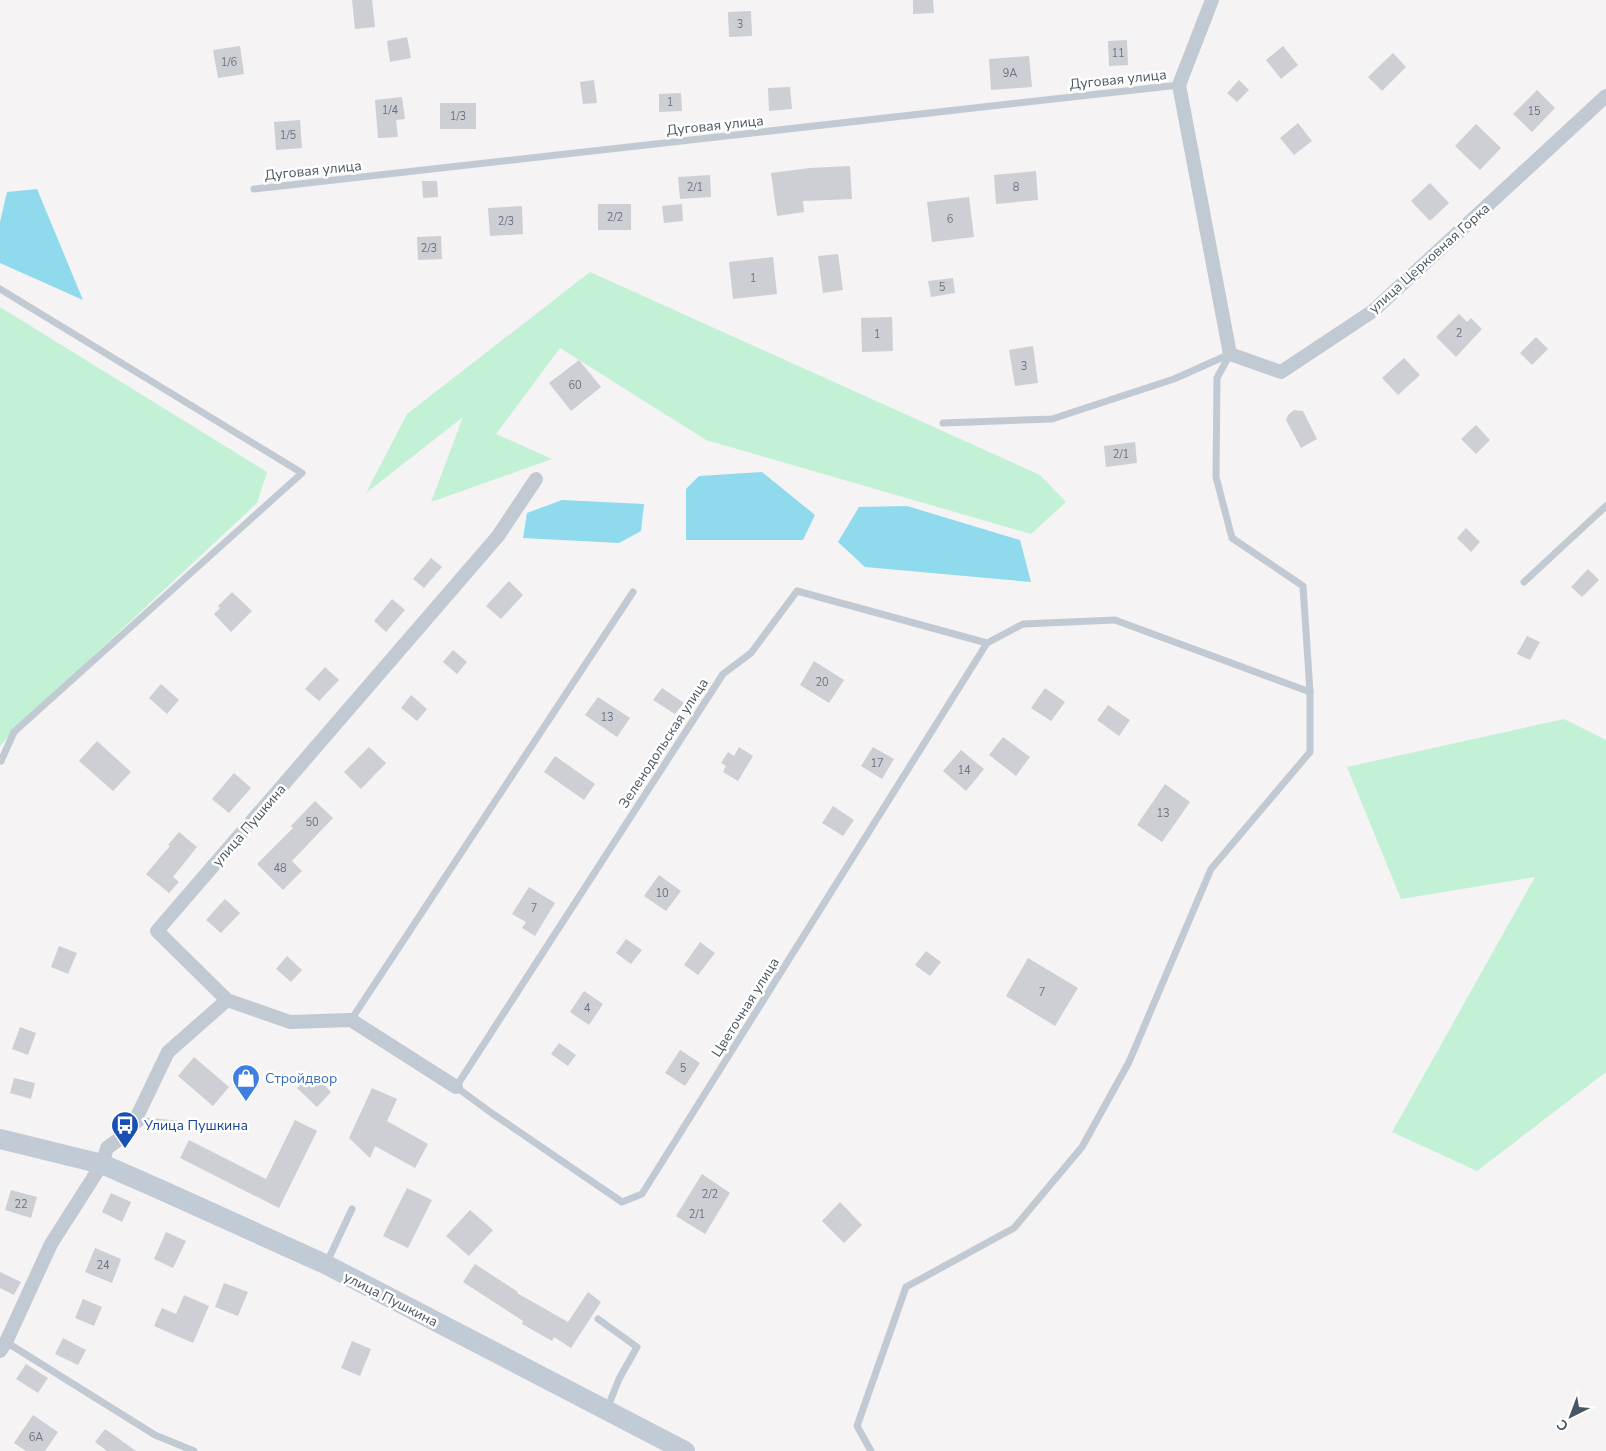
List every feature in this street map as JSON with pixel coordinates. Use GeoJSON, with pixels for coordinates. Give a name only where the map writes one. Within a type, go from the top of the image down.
{"type":"FeatureCollection","features":[{"type":"Feature","properties":{"kind":"main road","name":"улица Пушкина"},"geometry":{"type":"LineString","coordinates":[[0,1139],[102,1164],[325,1264],[607,1410],[678,1449]]}},
{"type":"Feature","properties":{"kind":"street"},"geometry":{"type":"LineString","coordinates":[[1212,0],[1179,85],[1230,354]]}},
{"type":"Feature","properties":{"kind":"street","name":"улица Церковная Горка"},"geometry":{"type":"LineString","coordinates":[[1230,354],[1281,372],[1373,311],[1606,96]]}},
{"type":"Feature","properties":{"kind":"street","name":"улица Пушкина"},"geometry":{"type":"LineString","coordinates":[[226,1000],[157,931],[498,536],[536,479]]}},
{"type":"Feature","properties":{"kind":"street"},"geometry":{"type":"LineString","coordinates":[[3,1347],[51,1244],[102,1164],[107,1148],[130,1131],[168,1052],[226,1000],[290,1022],[351,1020],[456,1087]]}},
{"type":"Feature","properties":{"kind":"lane","name":"Дуговая улица"},"geometry":{"type":"LineString","coordinates":[[254,189],[1179,85]]}},
{"type":"Feature","properties":{"kind":"lane"},"geometry":{"type":"LineString","coordinates":[[0,289],[302,473],[14,732],[0,761]]}},
{"type":"Feature","properties":{"kind":"lane"},"geometry":{"type":"LineString","coordinates":[[943,423],[1052,419],[1174,379],[1230,354]]}},
{"type":"Feature","properties":{"kind":"lane"},"geometry":{"type":"LineString","coordinates":[[871,1451],[857,1426],[906,1288],[1014,1228],[1082,1147],[1129,1062],[1211,869],[1310,752],[1310,692],[1303,586],[1232,538],[1216,477],[1217,378],[1230,354]]}},
{"type":"Feature","properties":{"kind":"lane"},"geometry":{"type":"LineString","coordinates":[[1524,582],[1606,506]]}},
{"type":"Feature","properties":{"kind":"lane"},"geometry":{"type":"LineString","coordinates":[[351,1020],[633,592]]}},
{"type":"Feature","properties":{"kind":"lane","name":"Зеленодольская улица"},"geometry":{"type":"LineString","coordinates":[[456,1087],[723,674],[751,653],[796,592],[987,643]]}},
{"type":"Feature","properties":{"kind":"lane"},"geometry":{"type":"LineString","coordinates":[[987,643],[1023,624],[1115,620],[1310,692]]}},
{"type":"Feature","properties":{"kind":"lane","name":"Цветочная улица"},"geometry":{"type":"LineString","coordinates":[[456,1087],[622,1202],[642,1194],[987,643]]}},
{"type":"Feature","properties":{"kind":"lane"},"geometry":{"type":"LineString","coordinates":[[130,1131],[143,1122],[176,1124]]}},
{"type":"Feature","properties":{"kind":"lane"},"geometry":{"type":"LineString","coordinates":[[325,1264],[352,1209]]}},
{"type":"Feature","properties":{"kind":"lane"},"geometry":{"type":"LineString","coordinates":[[598,1319],[637,1347],[619,1379],[607,1410]]}},
{"type":"Feature","properties":{"kind":"lane"},"geometry":{"type":"LineString","coordinates":[[3,1347],[156,1435],[194,1451]]}},
{"type":"Feature","properties":{"kind":"green space"},"geometry":{"type":"Polygon","coordinates":[[[590,272],[1040,475],[1066,502],[1031,534],[706,440],[560,348],[496,434],[552,459],[431,502],[463,417],[366,493],[407,414],[590,272]]]}},
{"type":"Feature","properties":{"kind":"green space"},"geometry":{"type":"Polygon","coordinates":[[[0,307],[267,472],[257,503],[14,730],[0,746],[0,307]]]}},
{"type":"Feature","properties":{"kind":"green space"},"geometry":{"type":"Polygon","coordinates":[[[1564,719],[1606,740],[1606,1072],[1477,1171],[1392,1132],[1535,877],[1401,899],[1347,767],[1564,719]]]}},
{"type":"Feature","properties":{"kind":"water"},"geometry":{"type":"Polygon","coordinates":[[[37,189],[83,300],[0,263],[0,222],[7,192],[37,189]]]}},
{"type":"Feature","properties":{"kind":"water"},"geometry":{"type":"Polygon","coordinates":[[[762,472],[815,515],[803,540],[686,540],[686,489],[699,476],[762,472]]]}},
{"type":"Feature","properties":{"kind":"water"},"geometry":{"type":"Polygon","coordinates":[[[562,500],[644,504],[641,531],[619,543],[523,538],[527,513],[562,500]]]}},
{"type":"Feature","properties":{"kind":"water"},"geometry":{"type":"Polygon","coordinates":[[[907,506],[1020,540],[1031,582],[865,567],[838,542],[859,507],[907,506]]]}},
{"type":"Feature","properties":{"kind":"building"},"geometry":{"type":"Polygon","coordinates":[[[352,0],[372,0],[375,27],[355,29],[352,0]]]}},
{"type":"Feature","properties":{"kind":"building"},"geometry":{"type":"Polygon","coordinates":[[[913,0],[933,0],[934,13],[913,14],[913,0]]]}},
{"type":"Feature","properties":{"kind":"building"},"geometry":{"type":"Polygon","coordinates":[[[751,11],[752,36],[729,37],[728,12],[751,11]]]}},
{"type":"Feature","properties":{"kind":"building"},"geometry":{"type":"Polygon","coordinates":[[[407,37],[411,58],[390,62],[387,41],[407,37]]]}},
{"type":"Feature","properties":{"kind":"building"},"geometry":{"type":"Polygon","coordinates":[[[1127,40],[1128,65],[1109,66],[1108,41],[1127,40]]]}},
{"type":"Feature","properties":{"kind":"building"},"geometry":{"type":"Polygon","coordinates":[[[240,46],[244,74],[218,78],[213,50],[240,46]]]}},
{"type":"Feature","properties":{"kind":"building"},"geometry":{"type":"Polygon","coordinates":[[[1283,46],[1298,65],[1281,79],[1266,60],[1283,46]]]}},
{"type":"Feature","properties":{"kind":"building"},"geometry":{"type":"Polygon","coordinates":[[[1393,53],[1406,67],[1382,91],[1368,77],[1393,53]]]}},
{"type":"Feature","properties":{"kind":"building"},"geometry":{"type":"Polygon","coordinates":[[[1029,56],[1032,87],[991,90],[989,59],[1029,56]]]}},
{"type":"Feature","properties":{"kind":"building"},"geometry":{"type":"Polygon","coordinates":[[[594,80],[597,103],[583,104],[580,82],[594,80]]]}},
{"type":"Feature","properties":{"kind":"building"},"geometry":{"type":"Polygon","coordinates":[[[1239,80],[1249,90],[1237,102],[1227,93],[1239,80]]]}},
{"type":"Feature","properties":{"kind":"building"},"geometry":{"type":"Polygon","coordinates":[[[790,87],[792,109],[769,111],[768,88],[790,87]]]}},
{"type":"Feature","properties":{"kind":"building"},"geometry":{"type":"Polygon","coordinates":[[[1537,90],[1555,108],[1532,132],[1513,114],[1537,90]]]}},
{"type":"Feature","properties":{"kind":"building"},"geometry":{"type":"Polygon","coordinates":[[[681,93],[682,111],[659,112],[659,94],[681,93]]]}},
{"type":"Feature","properties":{"kind":"building"},"geometry":{"type":"Polygon","coordinates":[[[402,97],[405,119],[396,120],[398,137],[378,138],[375,100],[402,97]]]}},
{"type":"Feature","properties":{"kind":"building"},"geometry":{"type":"Polygon","coordinates":[[[440,103],[476,103],[476,129],[440,129],[440,103]]]}},
{"type":"Feature","properties":{"kind":"building"},"geometry":{"type":"Polygon","coordinates":[[[300,120],[302,148],[276,150],[274,122],[300,120]]]}},
{"type":"Feature","properties":{"kind":"building"},"geometry":{"type":"Polygon","coordinates":[[[1298,123],[1312,141],[1294,155],[1280,138],[1298,123]]]}},
{"type":"Feature","properties":{"kind":"building"},"geometry":{"type":"Polygon","coordinates":[[[1476,124],[1501,148],[1480,170],[1455,146],[1476,124]]]}},
{"type":"Feature","properties":{"kind":"building"},"geometry":{"type":"Polygon","coordinates":[[[850,166],[852,199],[803,201],[804,212],[777,216],[771,173],[810,168],[850,166]]]}},
{"type":"Feature","properties":{"kind":"building"},"geometry":{"type":"Polygon","coordinates":[[[1036,171],[1038,200],[996,204],[994,175],[1036,171]]]}},
{"type":"Feature","properties":{"kind":"building"},"geometry":{"type":"Polygon","coordinates":[[[710,175],[711,197],[680,199],[678,177],[710,175]]]}},
{"type":"Feature","properties":{"kind":"building"},"geometry":{"type":"Polygon","coordinates":[[[422,181],[437,181],[438,197],[423,198],[422,181]]]}},
{"type":"Feature","properties":{"kind":"building"},"geometry":{"type":"Polygon","coordinates":[[[1430,183],[1449,203],[1430,221],[1411,201],[1430,183]]]}},
{"type":"Feature","properties":{"kind":"building"},"geometry":{"type":"Polygon","coordinates":[[[969,197],[974,237],[932,242],[927,202],[969,197]]]}},
{"type":"Feature","properties":{"kind":"building"},"geometry":{"type":"Polygon","coordinates":[[[598,204],[631,204],[631,230],[598,230],[598,204]]]}},
{"type":"Feature","properties":{"kind":"building"},"geometry":{"type":"Polygon","coordinates":[[[682,204],[683,221],[664,223],[662,206],[682,204]]]}},
{"type":"Feature","properties":{"kind":"building"},"geometry":{"type":"Polygon","coordinates":[[[522,206],[523,234],[490,236],[488,208],[522,206]]]}},
{"type":"Feature","properties":{"kind":"building"},"geometry":{"type":"Polygon","coordinates":[[[441,236],[442,259],[418,260],[417,237],[441,236]]]}},
{"type":"Feature","properties":{"kind":"building"},"geometry":{"type":"Polygon","coordinates":[[[838,254],[843,290],[823,293],[818,256],[838,254]]]}},
{"type":"Feature","properties":{"kind":"building"},"geometry":{"type":"Polygon","coordinates":[[[773,257],[777,294],[733,299],[729,262],[773,257]]]}},
{"type":"Feature","properties":{"kind":"building"},"geometry":{"type":"Polygon","coordinates":[[[953,278],[955,293],[931,297],[928,281],[953,278]]]}},
{"type":"Feature","properties":{"kind":"building"},"geometry":{"type":"Polygon","coordinates":[[[1459,314],[1467,322],[1471,318],[1482,329],[1456,357],[1436,337],[1459,314]]]}},
{"type":"Feature","properties":{"kind":"building"},"geometry":{"type":"Polygon","coordinates":[[[892,317],[893,351],[862,352],[861,318],[892,317]]]}},
{"type":"Feature","properties":{"kind":"building"},"geometry":{"type":"Polygon","coordinates":[[[1536,337],[1548,349],[1532,365],[1520,353],[1536,337]]]}},
{"type":"Feature","properties":{"kind":"building"},"geometry":{"type":"Polygon","coordinates":[[[1033,346],[1038,383],[1015,386],[1009,350],[1033,346]]]}},
{"type":"Feature","properties":{"kind":"building"},"geometry":{"type":"Polygon","coordinates":[[[1404,358],[1420,375],[1398,395],[1382,378],[1404,358]]]}},
{"type":"Feature","properties":{"kind":"building"},"geometry":{"type":"Polygon","coordinates":[[[579,360],[601,387],[571,411],[549,383],[579,360]]]}},
{"type":"Feature","properties":{"kind":"building"},"geometry":{"type":"Polygon","coordinates":[[[1294,410],[1303,411],[1317,439],[1301,448],[1286,420],[1288,415],[1294,410]]]}},
{"type":"Feature","properties":{"kind":"building"},"geometry":{"type":"Polygon","coordinates":[[[1476,425],[1490,440],[1476,454],[1461,439],[1476,425]]]}},
{"type":"Feature","properties":{"kind":"building"},"geometry":{"type":"Polygon","coordinates":[[[1135,442],[1137,463],[1106,467],[1104,446],[1135,442]]]}},
{"type":"Feature","properties":{"kind":"building"},"geometry":{"type":"Polygon","coordinates":[[[1466,528],[1480,542],[1471,552],[1457,538],[1466,528]]]}},
{"type":"Feature","properties":{"kind":"building"},"geometry":{"type":"Polygon","coordinates":[[[431,558],[442,567],[424,588],[413,579],[431,558]]]}},
{"type":"Feature","properties":{"kind":"building"},"geometry":{"type":"Polygon","coordinates":[[[1588,569],[1599,580],[1582,597],[1571,587],[1588,569]]]}},
{"type":"Feature","properties":{"kind":"building"},"geometry":{"type":"Polygon","coordinates":[[[509,581],[523,595],[501,619],[486,606],[509,581]]]}},
{"type":"Feature","properties":{"kind":"building"},"geometry":{"type":"Polygon","coordinates":[[[232,592],[252,611],[231,632],[214,614],[220,608],[218,606],[232,592]]]}},
{"type":"Feature","properties":{"kind":"building"},"geometry":{"type":"Polygon","coordinates":[[[392,599],[405,610],[386,632],[374,621],[392,599]]]}},
{"type":"Feature","properties":{"kind":"building"},"geometry":{"type":"Polygon","coordinates":[[[1527,636],[1540,642],[1530,660],[1517,654],[1527,636]]]}},
{"type":"Feature","properties":{"kind":"building"},"geometry":{"type":"Polygon","coordinates":[[[453,650],[467,662],[457,674],[443,662],[453,650]]]}},
{"type":"Feature","properties":{"kind":"building"},"geometry":{"type":"Polygon","coordinates":[[[814,661],[844,680],[829,703],[800,685],[814,661]]]}},
{"type":"Feature","properties":{"kind":"building"},"geometry":{"type":"Polygon","coordinates":[[[325,667],[339,680],[319,701],[305,689],[325,667]]]}},
{"type":"Feature","properties":{"kind":"building"},"geometry":{"type":"Polygon","coordinates":[[[161,684],[179,700],[167,714],[149,698],[161,684]]]}},
{"type":"Feature","properties":{"kind":"building"},"geometry":{"type":"Polygon","coordinates":[[[662,688],[684,703],[675,714],[653,700],[662,688]]]}},
{"type":"Feature","properties":{"kind":"building"},"geometry":{"type":"Polygon","coordinates":[[[1045,688],[1065,702],[1051,721],[1031,708],[1045,688]]]}},
{"type":"Feature","properties":{"kind":"building"},"geometry":{"type":"Polygon","coordinates":[[[411,695],[427,709],[417,721],[401,708],[411,695]]]}},
{"type":"Feature","properties":{"kind":"building"},"geometry":{"type":"Polygon","coordinates":[[[598,697],[630,718],[617,737],[585,715],[598,697]]]}},
{"type":"Feature","properties":{"kind":"building"},"geometry":{"type":"Polygon","coordinates":[[[1108,705],[1130,720],[1119,736],[1097,720],[1108,705]]]}},
{"type":"Feature","properties":{"kind":"building"},"geometry":{"type":"Polygon","coordinates":[[[1003,737],[1030,757],[1016,776],[989,755],[1003,737]]]}},
{"type":"Feature","properties":{"kind":"building"},"geometry":{"type":"Polygon","coordinates":[[[97,741],[131,772],[113,791],[79,761],[97,741]]]}},
{"type":"Feature","properties":{"kind":"building"},"geometry":{"type":"Polygon","coordinates":[[[369,747],[386,763],[361,789],[344,772],[369,747]]]}},
{"type":"Feature","properties":{"kind":"building"},"geometry":{"type":"Polygon","coordinates":[[[739,747],[753,756],[738,781],[723,772],[726,766],[721,763],[728,752],[734,756],[739,747]]]}},
{"type":"Feature","properties":{"kind":"building"},"geometry":{"type":"Polygon","coordinates":[[[873,747],[894,759],[882,779],[861,766],[873,747]]]}},
{"type":"Feature","properties":{"kind":"building"},"geometry":{"type":"Polygon","coordinates":[[[961,750],[984,769],[966,791],[943,771],[961,750]]]}},
{"type":"Feature","properties":{"kind":"building"},"geometry":{"type":"Polygon","coordinates":[[[555,756],[595,784],[584,800],[544,772],[555,756]]]}},
{"type":"Feature","properties":{"kind":"building"},"geometry":{"type":"Polygon","coordinates":[[[234,773],[251,788],[229,813],[212,799],[234,773]]]}},
{"type":"Feature","properties":{"kind":"building"},"geometry":{"type":"Polygon","coordinates":[[[1165,784],[1190,802],[1162,842],[1137,825],[1165,784]]]}},
{"type":"Feature","properties":{"kind":"building"},"geometry":{"type":"Polygon","coordinates":[[[315,801],[333,818],[292,861],[302,871],[283,890],[257,864],[293,828],[291,826],[315,801]]]}},
{"type":"Feature","properties":{"kind":"building"},"geometry":{"type":"Polygon","coordinates":[[[833,806],[854,820],[843,836],[822,823],[833,806]]]}},
{"type":"Feature","properties":{"kind":"building"},"geometry":{"type":"Polygon","coordinates":[[[179,832],[197,847],[173,877],[179,882],[169,893],[146,874],[170,846],[168,845],[179,832]]]}},
{"type":"Feature","properties":{"kind":"building"},"geometry":{"type":"Polygon","coordinates":[[[659,875],[681,891],[666,911],[644,896],[659,875]]]}},
{"type":"Feature","properties":{"kind":"building"},"geometry":{"type":"Polygon","coordinates":[[[529,887],[555,903],[535,936],[522,928],[526,922],[512,914],[529,887]]]}},
{"type":"Feature","properties":{"kind":"building"},"geometry":{"type":"Polygon","coordinates":[[[225,899],[240,913],[221,933],[206,920],[225,899]]]}},
{"type":"Feature","properties":{"kind":"building"},"geometry":{"type":"Polygon","coordinates":[[[626,939],[642,950],[631,964],[616,953],[626,939]]]}},
{"type":"Feature","properties":{"kind":"building"},"geometry":{"type":"Polygon","coordinates":[[[700,942],[715,953],[698,975],[684,965],[700,942]]]}},
{"type":"Feature","properties":{"kind":"building"},"geometry":{"type":"Polygon","coordinates":[[[59,946],[77,953],[68,974],[51,967],[59,946]]]}},
{"type":"Feature","properties":{"kind":"building"},"geometry":{"type":"Polygon","coordinates":[[[926,951],[941,962],[930,976],[915,965],[926,951]]]}},
{"type":"Feature","properties":{"kind":"building"},"geometry":{"type":"Polygon","coordinates":[[[287,956],[302,970],[291,982],[276,969],[287,956]]]}},
{"type":"Feature","properties":{"kind":"building"},"geometry":{"type":"Polygon","coordinates":[[[1028,958],[1078,988],[1055,1026],[1006,996],[1028,958]]]}},
{"type":"Feature","properties":{"kind":"building"},"geometry":{"type":"Polygon","coordinates":[[[584,991],[603,1004],[589,1025],[570,1012],[584,991]]]}},
{"type":"Feature","properties":{"kind":"building"},"geometry":{"type":"Polygon","coordinates":[[[20,1027],[36,1033],[28,1055],[12,1049],[20,1027]]]}},
{"type":"Feature","properties":{"kind":"building"},"geometry":{"type":"Polygon","coordinates":[[[559,1043],[576,1055],[568,1066],[551,1054],[559,1043]]]}},
{"type":"Feature","properties":{"kind":"building"},"geometry":{"type":"Polygon","coordinates":[[[680,1050],[700,1063],[685,1086],[665,1073],[680,1050]]]}},
{"type":"Feature","properties":{"kind":"building"},"geometry":{"type":"Polygon","coordinates":[[[194,1057],[229,1087],[213,1106],[178,1076],[194,1057]]]}},
{"type":"Feature","properties":{"kind":"building"},"geometry":{"type":"Polygon","coordinates":[[[312,1073],[331,1092],[317,1107],[297,1088],[312,1073]]]}},
{"type":"Feature","properties":{"kind":"building"},"geometry":{"type":"Polygon","coordinates":[[[14,1078],[35,1083],[31,1099],[10,1093],[14,1078]]]}},
{"type":"Feature","properties":{"kind":"building"},"geometry":{"type":"Polygon","coordinates":[[[372,1088],[397,1099],[387,1121],[428,1144],[415,1168],[375,1146],[370,1158],[349,1138],[372,1088]]]}},
{"type":"Feature","properties":{"kind":"building"},"geometry":{"type":"Polygon","coordinates":[[[295,1120],[317,1131],[279,1208],[180,1158],[189,1140],[266,1179],[295,1120]]]}},
{"type":"Feature","properties":{"kind":"building"},"geometry":{"type":"Polygon","coordinates":[[[702,1174],[730,1193],[705,1234],[676,1216],[702,1174]]]}},
{"type":"Feature","properties":{"kind":"building"},"geometry":{"type":"Polygon","coordinates":[[[407,1188],[432,1200],[408,1248],[383,1236],[407,1188]]]}},
{"type":"Feature","properties":{"kind":"building"},"geometry":{"type":"Polygon","coordinates":[[[11,1190],[37,1197],[31,1218],[5,1210],[11,1190]]]}},
{"type":"Feature","properties":{"kind":"building"},"geometry":{"type":"Polygon","coordinates":[[[111,1193],[131,1202],[122,1222],[102,1212],[111,1193]]]}},
{"type":"Feature","properties":{"kind":"building"},"geometry":{"type":"Polygon","coordinates":[[[840,1202],[862,1225],[844,1243],[822,1221],[840,1202]]]}},
{"type":"Feature","properties":{"kind":"building"},"geometry":{"type":"Polygon","coordinates":[[[470,1210],[493,1230],[469,1256],[446,1236],[470,1210]]]}},
{"type":"Feature","properties":{"kind":"building"},"geometry":{"type":"Polygon","coordinates":[[[166,1232],[186,1241],[173,1268],[154,1259],[166,1232]]]}},
{"type":"Feature","properties":{"kind":"building"},"geometry":{"type":"Polygon","coordinates":[[[95,1248],[121,1259],[112,1283],[85,1272],[95,1248]]]}},
{"type":"Feature","properties":{"kind":"building"},"geometry":{"type":"Polygon","coordinates":[[[475,1264],[517,1293],[568,1322],[588,1292],[601,1302],[571,1348],[554,1337],[552,1341],[522,1324],[523,1321],[463,1282],[475,1264]]]}},
{"type":"Feature","properties":{"kind":"building"},"geometry":{"type":"Polygon","coordinates":[[[0,1272],[21,1282],[14,1295],[0,1288],[0,1272]]]}},
{"type":"Feature","properties":{"kind":"building"},"geometry":{"type":"Polygon","coordinates":[[[224,1283],[248,1292],[238,1316],[215,1307],[224,1283]]]}},
{"type":"Feature","properties":{"kind":"building"},"geometry":{"type":"Polygon","coordinates":[[[184,1295],[209,1306],[193,1343],[154,1326],[162,1308],[176,1314],[184,1295]]]}},
{"type":"Feature","properties":{"kind":"building"},"geometry":{"type":"Polygon","coordinates":[[[83,1299],[102,1307],[94,1326],[75,1318],[83,1299]]]}},
{"type":"Feature","properties":{"kind":"building"},"geometry":{"type":"Polygon","coordinates":[[[63,1338],[86,1350],[78,1365],[55,1354],[63,1338]]]}},
{"type":"Feature","properties":{"kind":"building"},"geometry":{"type":"Polygon","coordinates":[[[352,1341],[371,1349],[360,1376],[341,1368],[352,1341]]]}},
{"type":"Feature","properties":{"kind":"building"},"geometry":{"type":"Polygon","coordinates":[[[26,1364],[48,1378],[38,1393],[16,1379],[26,1364]]]}},
{"type":"Feature","properties":{"kind":"building"},"geometry":{"type":"Polygon","coordinates":[[[33,1415],[58,1432],[45,1451],[26,1451],[14,1443],[33,1415]]]}},
{"type":"Feature","properties":{"kind":"building"},"geometry":{"type":"Polygon","coordinates":[[[105,1429],[136,1451],[107,1451],[95,1442],[105,1429]]]}},
{"type":"Feature","properties":{"kind":"place","name":"Стройдвор"},"geometry":{"type":"Point","coordinates":[246,1102]}},
{"type":"Feature","properties":{"kind":"place","name":"Улица Пушкина"},"geometry":{"type":"Point","coordinates":[125,1149]}}]}
